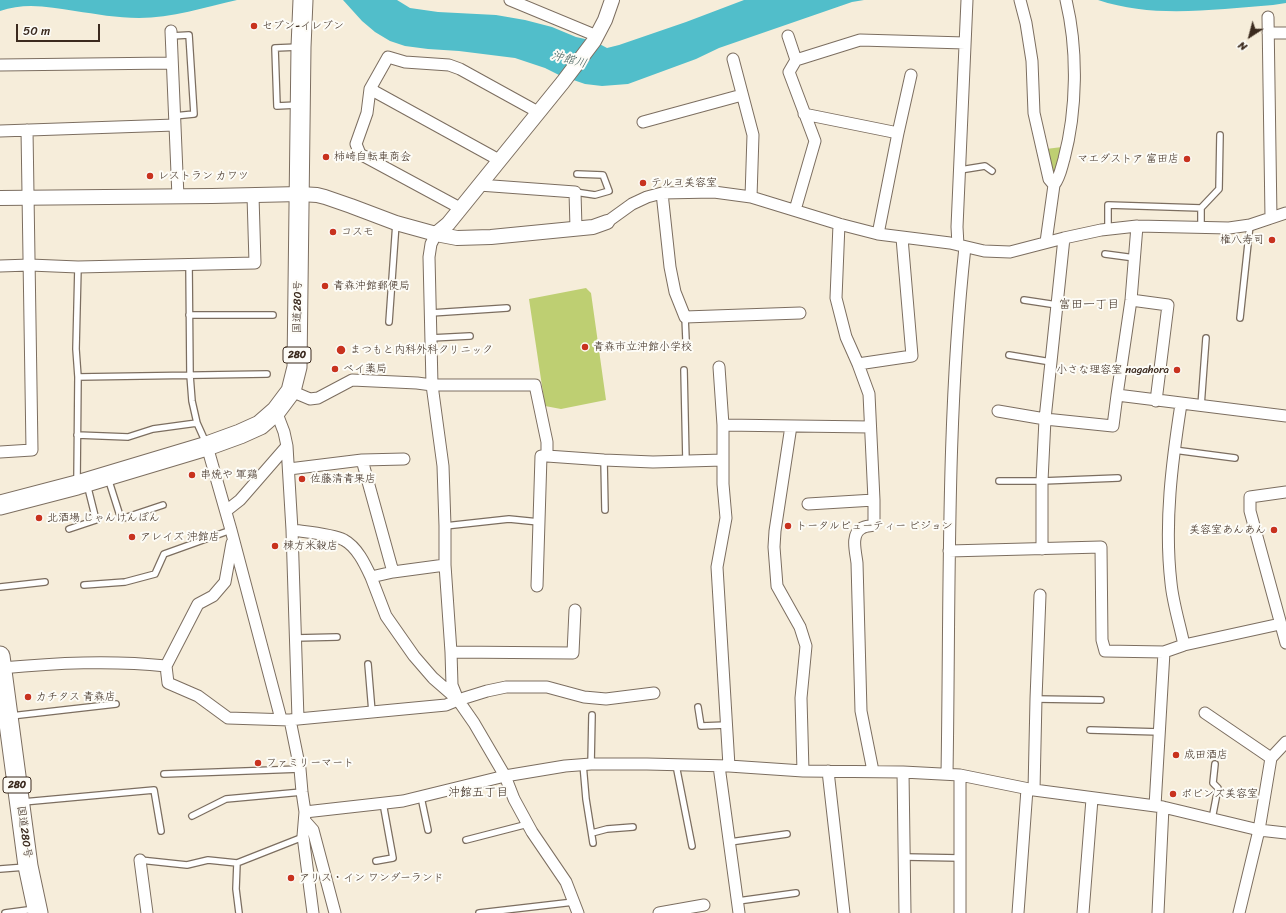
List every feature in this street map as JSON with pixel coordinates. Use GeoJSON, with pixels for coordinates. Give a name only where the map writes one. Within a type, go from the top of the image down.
{"type":"FeatureCollection","features":[{"type":"Feature","properties":{"kind":"highway","name":"国道280号"},"geometry":{"type":"LineString","coordinates":[[0,505],[82,484],[207,446],[240,434],[260,425],[276,411],[291,391],[297,367],[301,47],[303,0]]}},
{"type":"Feature","properties":{"kind":"highway","name":"国道280号"},"geometry":{"type":"LineString","coordinates":[[1,668],[28,866],[38,911]]}},
{"type":"Feature","properties":{"kind":"street"},"geometry":{"type":"LineString","coordinates":[[510,0],[595,38]]}},
{"type":"Feature","properties":{"kind":"street"},"geometry":{"type":"LineString","coordinates":[[578,913],[566,882],[514,800],[505,776],[474,723],[458,700],[452,685],[452,652],[445,565],[443,466],[432,385],[430,257],[431,244],[436,234],[448,224],[565,80],[595,38],[605,20],[612,0]]}},
{"type":"Feature","properties":{"kind":"street"},"geometry":{"type":"LineString","coordinates":[[947,774],[949,551],[952,429],[962,246],[957,227],[967,0]]}},
{"type":"Feature","properties":{"kind":"street"},"geometry":{"type":"LineString","coordinates":[[1020,0],[1026,23],[1032,61],[1034,113],[1048,179],[1054,185]]}},
{"type":"Feature","properties":{"kind":"street"},"geometry":{"type":"LineString","coordinates":[[1046,242],[1054,185],[1059,179],[1069,141],[1074,85],[1070,16],[1066,0]]}},
{"type":"Feature","properties":{"kind":"street"},"geometry":{"type":"LineString","coordinates":[[1268,18],[1271,218]]}},
{"type":"Feature","properties":{"kind":"street"},"geometry":{"type":"LineString","coordinates":[[171,33],[178,197]]}},
{"type":"Feature","properties":{"kind":"street"},"geometry":{"type":"LineString","coordinates":[[1268,34],[1286,34]]}},
{"type":"Feature","properties":{"kind":"street"},"geometry":{"type":"LineString","coordinates":[[788,36],[796,60]]}},
{"type":"Feature","properties":{"kind":"street"},"geometry":{"type":"LineString","coordinates":[[795,210],[815,141],[789,72],[796,60],[860,40],[965,43]]}},
{"type":"Feature","properties":{"kind":"street"},"geometry":{"type":"LineString","coordinates":[[460,208],[360,154],[356,144],[367,113],[370,89],[388,57],[405,62],[448,64],[460,69],[538,112]]}},
{"type":"Feature","properties":{"kind":"street"},"geometry":{"type":"LineString","coordinates":[[733,59],[752,135],[751,197]]}},
{"type":"Feature","properties":{"kind":"street"},"geometry":{"type":"LineString","coordinates":[[0,66],[172,63]]}},
{"type":"Feature","properties":{"kind":"street"},"geometry":{"type":"LineString","coordinates":[[878,234],[911,75]]}},
{"type":"Feature","properties":{"kind":"street"},"geometry":{"type":"LineString","coordinates":[[370,89],[499,160]]}},
{"type":"Feature","properties":{"kind":"street"},"geometry":{"type":"LineString","coordinates":[[643,122],[742,95]]}},
{"type":"Feature","properties":{"kind":"street"},"geometry":{"type":"LineString","coordinates":[[804,114],[898,133]]}},
{"type":"Feature","properties":{"kind":"street"},"geometry":{"type":"LineString","coordinates":[[0,131],[174,120]]}},
{"type":"Feature","properties":{"kind":"street"},"geometry":{"type":"LineString","coordinates":[[0,452],[32,450],[27,130]]}},
{"type":"Feature","properties":{"kind":"street"},"geometry":{"type":"LineString","coordinates":[[479,186],[575,192],[576,228]]}},
{"type":"Feature","properties":{"kind":"street"},"geometry":{"type":"LineString","coordinates":[[0,198],[317,195],[396,223],[457,238],[593,227],[607,222],[632,204],[647,197],[662,193],[714,192],[751,197],[839,224],[878,234],[950,243],[984,250],[1010,252],[1046,242],[1108,230],[1137,226],[1229,228],[1250,225],[1286,213]]}},
{"type":"Feature","properties":{"kind":"street"},"geometry":{"type":"LineString","coordinates":[[662,193],[670,267],[675,292],[685,317],[800,313]]}},
{"type":"Feature","properties":{"kind":"street"},"geometry":{"type":"LineString","coordinates":[[0,266],[30,265],[78,267],[255,263],[253,196]]}},
{"type":"Feature","properties":{"kind":"street"},"geometry":{"type":"LineString","coordinates":[[839,224],[836,298],[846,337],[869,394],[874,525],[862,528],[856,533],[855,539],[861,711],[873,771]]}},
{"type":"Feature","properties":{"kind":"street"},"geometry":{"type":"LineString","coordinates":[[998,411],[1113,426],[1131,300],[1137,226]]}},
{"type":"Feature","properties":{"kind":"street"},"geometry":{"type":"LineString","coordinates":[[858,364],[912,356],[902,238]]}},
{"type":"Feature","properties":{"kind":"street"},"geometry":{"type":"LineString","coordinates":[[1042,549],[1042,481],[1045,418],[1064,238]]}},
{"type":"Feature","properties":{"kind":"street"},"geometry":{"type":"LineString","coordinates":[[1131,300],[1168,305],[1156,401]]}},
{"type":"Feature","properties":{"kind":"street"},"geometry":{"type":"LineString","coordinates":[[719,367],[723,425],[723,484],[726,518],[717,566],[727,725],[724,766],[730,842],[739,913]]}},
{"type":"Feature","properties":{"kind":"street"},"geometry":{"type":"LineString","coordinates":[[291,391],[310,398],[318,398],[352,380],[432,385],[534,385],[547,442],[547,456]]}},
{"type":"Feature","properties":{"kind":"street"},"geometry":{"type":"LineString","coordinates":[[1117,395],[1286,416]]}},
{"type":"Feature","properties":{"kind":"street"},"geometry":{"type":"LineString","coordinates":[[1181,404],[1174,450],[1168,526],[1171,584],[1184,645]]}},
{"type":"Feature","properties":{"kind":"street"},"geometry":{"type":"LineString","coordinates":[[276,411],[284,432],[287,446],[292,530],[295,638],[290,719]]}},
{"type":"Feature","properties":{"kind":"street"},"geometry":{"type":"LineString","coordinates":[[723,425],[870,427]]}},
{"type":"Feature","properties":{"kind":"street"},"geometry":{"type":"LineString","coordinates":[[792,426],[775,531],[774,548],[777,586],[800,627],[806,646],[801,698],[803,771]]}},
{"type":"Feature","properties":{"kind":"street"},"geometry":{"type":"LineString","coordinates":[[207,446],[232,535],[290,719],[300,769],[305,816],[303,836],[313,913]]}},
{"type":"Feature","properties":{"kind":"street"},"geometry":{"type":"LineString","coordinates":[[226,511],[240,500],[287,446]]}},
{"type":"Feature","properties":{"kind":"street"},"geometry":{"type":"LineString","coordinates":[[536,586],[541,456],[653,462],[723,460]]}},
{"type":"Feature","properties":{"kind":"street"},"geometry":{"type":"LineString","coordinates":[[289,469],[362,460],[404,460]]}},
{"type":"Feature","properties":{"kind":"street"},"geometry":{"type":"LineString","coordinates":[[362,460],[393,572]]}},
{"type":"Feature","properties":{"kind":"street"},"geometry":{"type":"LineString","coordinates":[[1286,492],[1250,497],[1250,511],[1286,643]]}},
{"type":"Feature","properties":{"kind":"street"},"geometry":{"type":"LineString","coordinates":[[808,504],[874,500]]}},
{"type":"Feature","properties":{"kind":"street"},"geometry":{"type":"LineString","coordinates":[[292,530],[336,537],[345,540],[363,559],[386,616],[414,656],[432,678],[458,700]]}},
{"type":"Feature","properties":{"kind":"street"},"geometry":{"type":"LineString","coordinates":[[232,535],[225,582],[214,596],[198,604],[166,666],[168,683],[198,696],[228,718],[290,719],[446,706],[458,700],[506,687],[547,687],[584,697],[606,699],[654,693]]}},
{"type":"Feature","properties":{"kind":"street"},"geometry":{"type":"LineString","coordinates":[[949,551],[1101,547],[1102,640],[1105,651],[1164,652],[1184,645],[1280,624]]}},
{"type":"Feature","properties":{"kind":"street"},"geometry":{"type":"LineString","coordinates":[[371,577],[393,572],[445,565]]}},
{"type":"Feature","properties":{"kind":"street"},"geometry":{"type":"LineString","coordinates":[[1018,913],[1031,789],[1040,595]]}},
{"type":"Feature","properties":{"kind":"street"},"geometry":{"type":"LineString","coordinates":[[452,652],[573,653],[575,610]]}},
{"type":"Feature","properties":{"kind":"street"},"geometry":{"type":"LineString","coordinates":[[1158,913],[1160,732],[1164,652]]}},
{"type":"Feature","properties":{"kind":"street"},"geometry":{"type":"LineString","coordinates":[[1,668],[53,664],[127,663],[166,666]]}},
{"type":"Feature","properties":{"kind":"street"},"geometry":{"type":"LineString","coordinates":[[1205,713],[1271,758]]}},
{"type":"Feature","properties":{"kind":"street"},"geometry":{"type":"LineString","coordinates":[[1239,913],[1259,830],[1271,758],[1286,742]]}},
{"type":"Feature","properties":{"kind":"street"},"geometry":{"type":"LineString","coordinates":[[305,816],[403,801],[505,776],[558,767],[587,764],[676,765],[724,766],[803,771],[873,771],[960,775],[1092,799],[1159,807],[1259,830],[1286,833]]}},
{"type":"Feature","properties":{"kind":"street"},"geometry":{"type":"LineString","coordinates":[[828,771],[844,913]]}},
{"type":"Feature","properties":{"kind":"street"},"geometry":{"type":"LineString","coordinates":[[903,772],[905,913]]}},
{"type":"Feature","properties":{"kind":"street"},"geometry":{"type":"LineString","coordinates":[[960,775],[960,913]]}},
{"type":"Feature","properties":{"kind":"street"},"geometry":{"type":"LineString","coordinates":[[1083,913],[1092,799]]}},
{"type":"Feature","properties":{"kind":"street"},"geometry":{"type":"LineString","coordinates":[[305,816],[313,830],[336,913]]}},
{"type":"Feature","properties":{"kind":"street"},"geometry":{"type":"LineString","coordinates":[[140,860],[147,913]]}},
{"type":"Feature","properties":{"kind":"street"},"geometry":{"type":"LineString","coordinates":[[659,913],[704,905]]}},
{"type":"Feature","properties":{"kind":"lane"},"geometry":{"type":"LineString","coordinates":[[171,33],[189,35],[194,114],[174,120]]}},
{"type":"Feature","properties":{"kind":"lane"},"geometry":{"type":"LineString","coordinates":[[301,47],[275,48],[278,106],[301,105]]}},
{"type":"Feature","properties":{"kind":"lane"},"geometry":{"type":"LineString","coordinates":[[1200,227],[1201,208],[1220,189],[1220,135]]}},
{"type":"Feature","properties":{"kind":"lane"},"geometry":{"type":"LineString","coordinates":[[960,170],[985,166],[992,171]]}},
{"type":"Feature","properties":{"kind":"lane"},"geometry":{"type":"LineString","coordinates":[[575,192],[596,195],[608,190],[603,175],[577,174]]}},
{"type":"Feature","properties":{"kind":"lane"},"geometry":{"type":"LineString","coordinates":[[1108,230],[1108,205],[1201,208]]}},
{"type":"Feature","properties":{"kind":"lane"},"geometry":{"type":"LineString","coordinates":[[389,322],[396,223]]}},
{"type":"Feature","properties":{"kind":"lane"},"geometry":{"type":"LineString","coordinates":[[1240,318],[1250,225]]}},
{"type":"Feature","properties":{"kind":"lane"},"geometry":{"type":"LineString","coordinates":[[1105,254],[1135,258]]}},
{"type":"Feature","properties":{"kind":"lane"},"geometry":{"type":"LineString","coordinates":[[189,264],[190,375],[192,401],[197,423],[207,446]]}},
{"type":"Feature","properties":{"kind":"lane"},"geometry":{"type":"LineString","coordinates":[[69,529],[96,520],[82,484],[78,435],[78,377],[76,349],[78,267]]}},
{"type":"Feature","properties":{"kind":"lane"},"geometry":{"type":"LineString","coordinates":[[1024,300],[1058,305]]}},
{"type":"Feature","properties":{"kind":"lane"},"geometry":{"type":"LineString","coordinates":[[431,313],[506,308]]}},
{"type":"Feature","properties":{"kind":"lane"},"geometry":{"type":"LineString","coordinates":[[189,315],[273,315]]}},
{"type":"Feature","properties":{"kind":"lane"},"geometry":{"type":"LineString","coordinates":[[685,317],[686,340]]}},
{"type":"Feature","properties":{"kind":"lane"},"geometry":{"type":"LineString","coordinates":[[431,338],[470,336]]}},
{"type":"Feature","properties":{"kind":"lane"},"geometry":{"type":"LineString","coordinates":[[1201,406],[1206,338]]}},
{"type":"Feature","properties":{"kind":"lane"},"geometry":{"type":"LineString","coordinates":[[1009,355],[1051,362]]}},
{"type":"Feature","properties":{"kind":"lane"},"geometry":{"type":"LineString","coordinates":[[684,370],[686,461]]}},
{"type":"Feature","properties":{"kind":"lane"},"geometry":{"type":"LineString","coordinates":[[78,377],[267,374]]}},
{"type":"Feature","properties":{"kind":"lane"},"geometry":{"type":"LineString","coordinates":[[78,435],[128,437],[153,429],[197,423]]}},
{"type":"Feature","properties":{"kind":"lane"},"geometry":{"type":"LineString","coordinates":[[1174,450],[1235,458]]}},
{"type":"Feature","properties":{"kind":"lane"},"geometry":{"type":"LineString","coordinates":[[604,460],[605,510]]}},
{"type":"Feature","properties":{"kind":"lane"},"geometry":{"type":"LineString","coordinates":[[107,476],[121,518],[163,505]]}},
{"type":"Feature","properties":{"kind":"lane"},"geometry":{"type":"LineString","coordinates":[[999,481],[1118,478]]}},
{"type":"Feature","properties":{"kind":"lane"},"geometry":{"type":"LineString","coordinates":[[445,526],[509,519],[539,522]]}},
{"type":"Feature","properties":{"kind":"lane"},"geometry":{"type":"LineString","coordinates":[[84,585],[125,582],[155,574],[164,554],[232,535]]}},
{"type":"Feature","properties":{"kind":"lane"},"geometry":{"type":"LineString","coordinates":[[0,587],[45,582]]}},
{"type":"Feature","properties":{"kind":"lane"},"geometry":{"type":"LineString","coordinates":[[295,638],[337,637]]}},
{"type":"Feature","properties":{"kind":"lane"},"geometry":{"type":"LineString","coordinates":[[368,664],[372,712]]}},
{"type":"Feature","properties":{"kind":"lane"},"geometry":{"type":"LineString","coordinates":[[1036,699],[1101,700]]}},
{"type":"Feature","properties":{"kind":"lane"},"geometry":{"type":"LineString","coordinates":[[8,726],[116,704]]}},
{"type":"Feature","properties":{"kind":"lane"},"geometry":{"type":"LineString","coordinates":[[698,707],[701,726],[727,725]]}},
{"type":"Feature","properties":{"kind":"lane"},"geometry":{"type":"LineString","coordinates":[[592,715],[587,764],[593,843]]}},
{"type":"Feature","properties":{"kind":"lane"},"geometry":{"type":"LineString","coordinates":[[1090,730],[1160,732]]}},
{"type":"Feature","properties":{"kind":"lane"},"geometry":{"type":"LineString","coordinates":[[1212,819],[1218,788],[1213,783],[1216,764]]}},
{"type":"Feature","properties":{"kind":"lane"},"geometry":{"type":"LineString","coordinates":[[676,765],[692,846]]}},
{"type":"Feature","properties":{"kind":"lane"},"geometry":{"type":"LineString","coordinates":[[164,774],[300,769]]}},
{"type":"Feature","properties":{"kind":"lane"},"geometry":{"type":"LineString","coordinates":[[20,802],[154,790],[161,831]]}},
{"type":"Feature","properties":{"kind":"lane"},"geometry":{"type":"LineString","coordinates":[[192,816],[226,799],[302,792]]}},
{"type":"Feature","properties":{"kind":"lane"},"geometry":{"type":"LineString","coordinates":[[421,797],[428,830]]}},
{"type":"Feature","properties":{"kind":"lane"},"geometry":{"type":"LineString","coordinates":[[376,860],[393,858],[383,803]]}},
{"type":"Feature","properties":{"kind":"lane"},"geometry":{"type":"LineString","coordinates":[[466,840],[528,824]]}},
{"type":"Feature","properties":{"kind":"lane"},"geometry":{"type":"LineString","coordinates":[[592,833],[607,829],[633,827]]}},
{"type":"Feature","properties":{"kind":"lane"},"geometry":{"type":"LineString","coordinates":[[730,842],[787,834]]}},
{"type":"Feature","properties":{"kind":"lane"},"geometry":{"type":"LineString","coordinates":[[140,860],[187,865],[208,860],[237,863],[303,836]]}},
{"type":"Feature","properties":{"kind":"lane"},"geometry":{"type":"LineString","coordinates":[[904,856],[960,858]]}},
{"type":"Feature","properties":{"kind":"lane"},"geometry":{"type":"LineString","coordinates":[[237,863],[236,888],[239,913]]}},
{"type":"Feature","properties":{"kind":"lane"},"geometry":{"type":"LineString","coordinates":[[0,869],[28,866]]}},
{"type":"Feature","properties":{"kind":"lane"},"geometry":{"type":"LineString","coordinates":[[738,902],[796,893]]}},
{"type":"Feature","properties":{"kind":"lane"},"geometry":{"type":"LineString","coordinates":[[479,913],[574,902]]}},
{"type":"Feature","properties":{"kind":"lane"},"geometry":{"type":"LineString","coordinates":[[5,913],[38,911]]}},
{"type":"Feature","properties":{"kind":"green space"},"geometry":{"type":"Polygon","coordinates":[[[1062,147],[1057,172],[1049,173],[1046,149],[1062,147]]]}},
{"type":"Feature","properties":{"kind":"green space"},"geometry":{"type":"Polygon","coordinates":[[[586,288],[591,293],[606,400],[561,409],[545,406],[529,299],[586,288]]]}},
{"type":"Feature","properties":{"kind":"water"},"geometry":{"type":"Polygon","coordinates":[[[0,0],[237,0],[176,14],[151,18],[131,18],[38,6],[9,8],[0,11],[0,0]]]}},
{"type":"Feature","properties":{"kind":"water","name":"沖館川"},"geometry":{"type":"Polygon","coordinates":[[[343,0],[397,0],[410,8],[438,12],[496,15],[525,20],[552,27],[576,37],[594,41],[607,48],[686,22],[744,0],[864,0],[852,2],[719,48],[696,59],[628,84],[602,86],[585,84],[515,58],[405,46],[390,41],[375,32],[362,21],[343,0]]]}},
{"type":"Feature","properties":{"kind":"water"},"geometry":{"type":"Polygon","coordinates":[[[1098,0],[1286,0],[1286,3],[1207,10],[1163,11],[1120,6],[1098,0]]]}},
{"type":"Feature","properties":{"kind":"place","name":"セブン-イレブン"},"geometry":{"type":"Point","coordinates":[254,26]}},
{"type":"Feature","properties":{"kind":"place","name":"柿崎自転車商会"},"geometry":{"type":"Point","coordinates":[326,157]}},
{"type":"Feature","properties":{"kind":"place","name":"マエダストア 富田店"},"geometry":{"type":"Point","coordinates":[1187,159]}},
{"type":"Feature","properties":{"kind":"place","name":"レストラン カワツ"},"geometry":{"type":"Point","coordinates":[150,176]}},
{"type":"Feature","properties":{"kind":"place","name":"テルヨ美容室"},"geometry":{"type":"Point","coordinates":[643,183]}},
{"type":"Feature","properties":{"kind":"place","name":"コスモ"},"geometry":{"type":"Point","coordinates":[333,232]}},
{"type":"Feature","properties":{"kind":"place","name":"権八寿司"},"geometry":{"type":"Point","coordinates":[1272,240]}},
{"type":"Feature","properties":{"kind":"place","name":"青森沖館郵便局"},"geometry":{"type":"Point","coordinates":[325,286]}},
{"type":"Feature","properties":{"kind":"place","name":"青森市立沖館小学校"},"geometry":{"type":"Point","coordinates":[585,347]}},
{"type":"Feature","properties":{"kind":"place","name":"まつもと内科外科クリニック"},"geometry":{"type":"Point","coordinates":[341,350]}},
{"type":"Feature","properties":{"kind":"place","name":"ベイ薬局"},"geometry":{"type":"Point","coordinates":[335,369]}},
{"type":"Feature","properties":{"kind":"place","name":"小さな理容室 nagahora"},"geometry":{"type":"Point","coordinates":[1177,370]}},
{"type":"Feature","properties":{"kind":"place","name":"串焼や 軍鶏"},"geometry":{"type":"Point","coordinates":[192,475]}},
{"type":"Feature","properties":{"kind":"place","name":"佐藤清青果店"},"geometry":{"type":"Point","coordinates":[302,479]}},
{"type":"Feature","properties":{"kind":"place","name":"北酒場 じゃんけんぽん"},"geometry":{"type":"Point","coordinates":[39,518]}},
{"type":"Feature","properties":{"kind":"place","name":"トータルビューティー ビジョン"},"geometry":{"type":"Point","coordinates":[788,526]}},
{"type":"Feature","properties":{"kind":"place","name":"美容室あんあん"},"geometry":{"type":"Point","coordinates":[1274,530]}},
{"type":"Feature","properties":{"kind":"place","name":"アレイズ 沖館店"},"geometry":{"type":"Point","coordinates":[132,537]}},
{"type":"Feature","properties":{"kind":"place","name":"棟方米穀店"},"geometry":{"type":"Point","coordinates":[275,546]}},
{"type":"Feature","properties":{"kind":"place","name":"カチタス 青森店"},"geometry":{"type":"Point","coordinates":[28,697]}},
{"type":"Feature","properties":{"kind":"place","name":"成田酒店"},"geometry":{"type":"Point","coordinates":[1176,755]}},
{"type":"Feature","properties":{"kind":"place","name":"ファミリーマート"},"geometry":{"type":"Point","coordinates":[258,763]}},
{"type":"Feature","properties":{"kind":"place","name":"ポピンズ美容室"},"geometry":{"type":"Point","coordinates":[1173,794]}},
{"type":"Feature","properties":{"kind":"place","name":"アリス・イン ワンダーランド"},"geometry":{"type":"Point","coordinates":[291,878]}},
{"type":"Feature","properties":{"kind":"district","name":"富田一丁目"},"geometry":{"type":"Point","coordinates":[1089,305]}},
{"type":"Feature","properties":{"kind":"district","name":"沖館五丁目"},"geometry":{"type":"Point","coordinates":[478,793]}}]}
